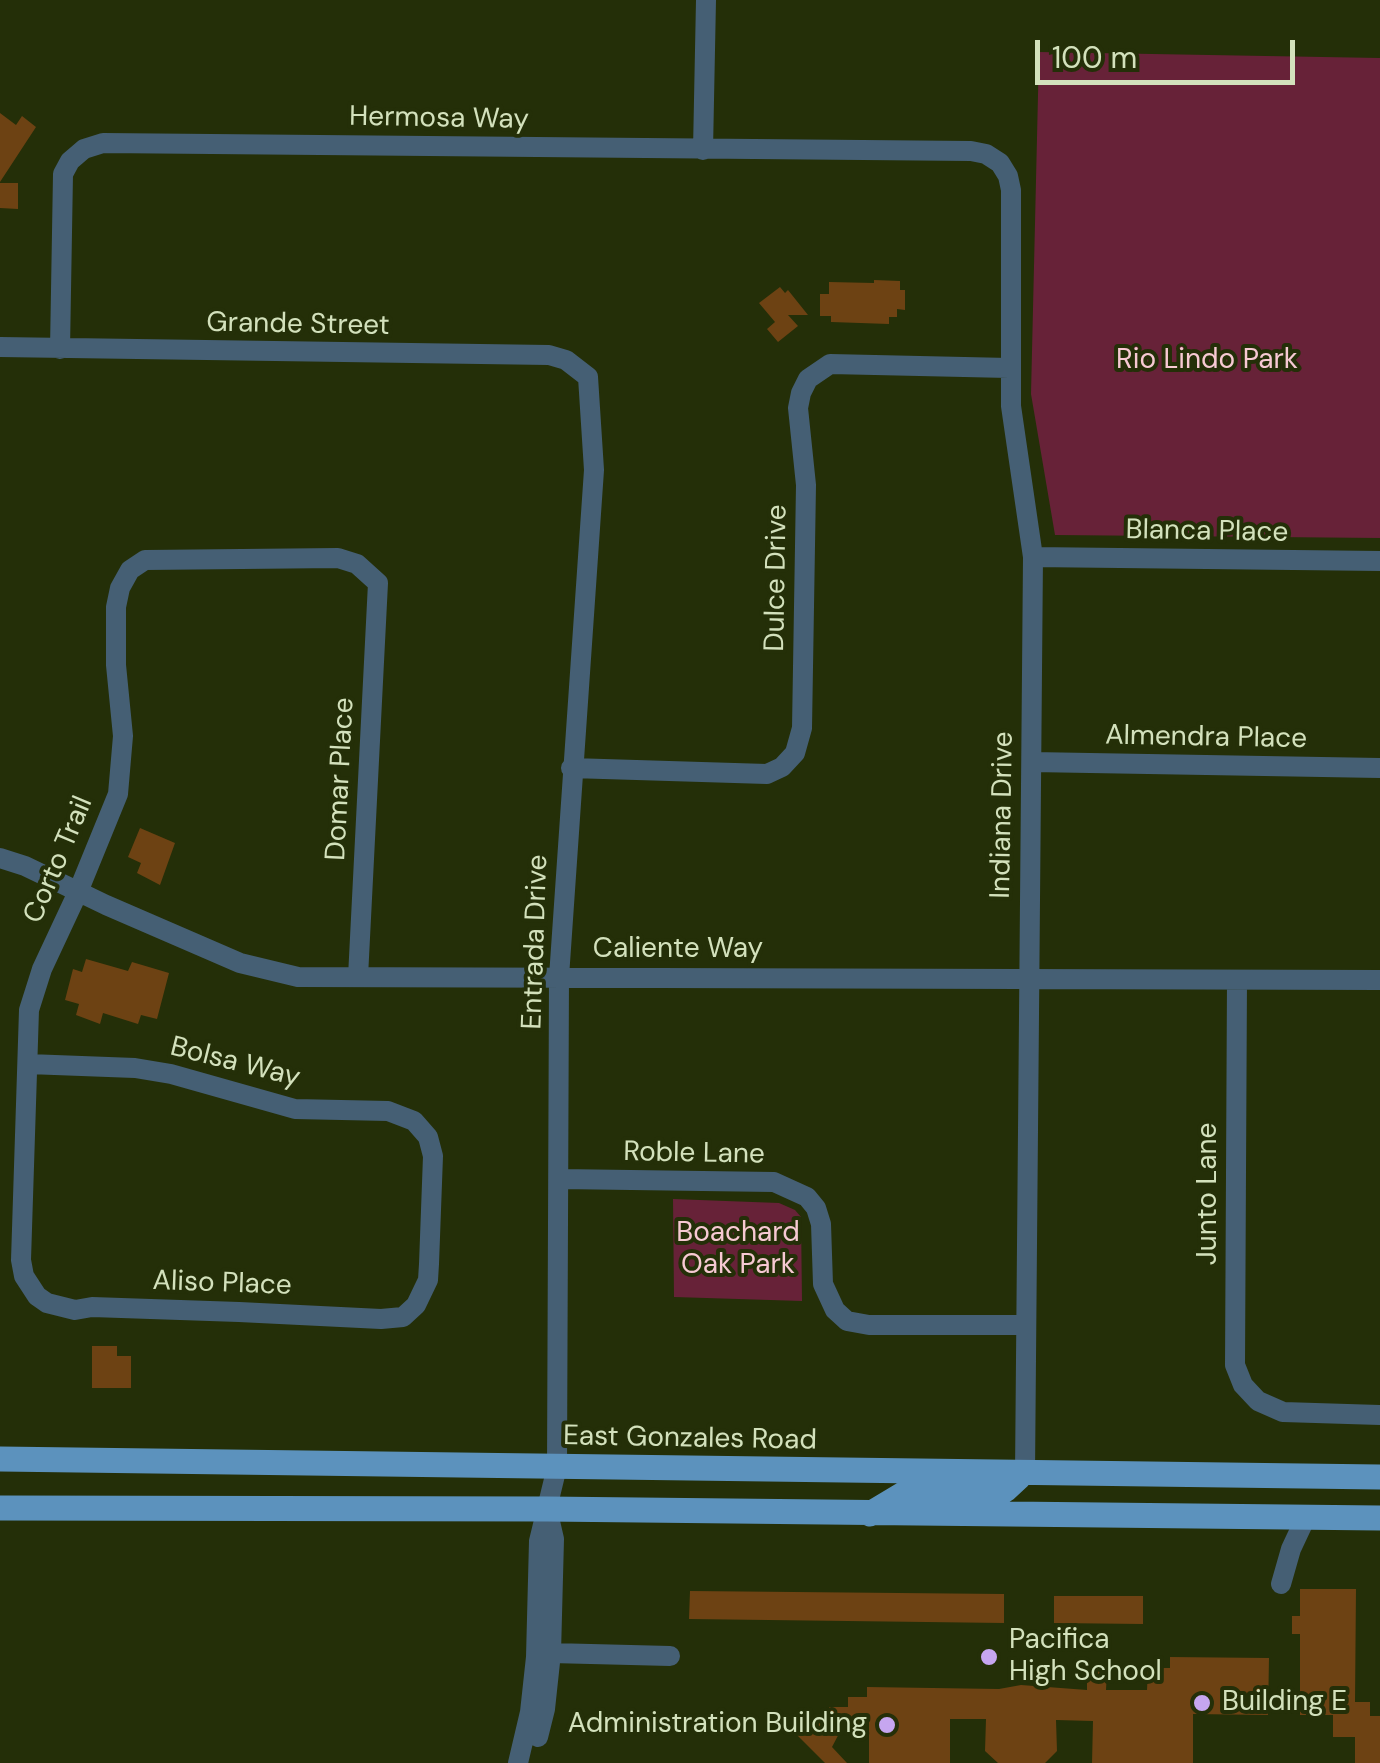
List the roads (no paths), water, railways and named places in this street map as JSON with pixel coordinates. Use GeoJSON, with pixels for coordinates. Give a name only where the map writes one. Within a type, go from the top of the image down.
{"type":"FeatureCollection","features":[{"type":"Feature","properties":{"kind":"main road","name":"East Gonzales Road"},"geometry":{"type":"LineString","coordinates":[[0,1459],[1380,1477]]}},
{"type":"Feature","properties":{"kind":"main road"},"geometry":{"type":"LineString","coordinates":[[870,1514],[905,1493],[1005,1490],[1025,1473]]}},
{"type":"Feature","properties":{"kind":"main road"},"geometry":{"type":"LineString","coordinates":[[1018,1515],[1046,1490],[1256,1491],[1283,1476]]}},
{"type":"Feature","properties":{"kind":"main road"},"geometry":{"type":"LineString","coordinates":[[0,1508],[1380,1518]]}},
{"type":"Feature","properties":{"kind":"street"},"geometry":{"type":"LineString","coordinates":[[703,150],[706,0]]}},
{"type":"Feature","properties":{"kind":"street","name":"Hermosa Way"},"geometry":{"type":"LineString","coordinates":[[60,349],[62,174],[84,149],[103,143],[972,150],[1000,163]]}},
{"type":"Feature","properties":{"kind":"street","name":"Indiana Drive"},"geometry":{"type":"LineString","coordinates":[[1000,163],[1010,190],[1010,406],[1032,557],[1025,1473]]}},
{"type":"Feature","properties":{"kind":"street","name":"Grande Street"},"geometry":{"type":"LineString","coordinates":[[0,348],[548,355],[566,360],[588,377]]}},
{"type":"Feature","properties":{"kind":"street","name":"Dulce Drive"},"geometry":{"type":"LineString","coordinates":[[571,768],[767,774],[782,767],[795,753],[802,728],[806,485],[798,408],[808,379],[830,364],[1008,368]]}},
{"type":"Feature","properties":{"kind":"street","name":"Entrada Drive"},"geometry":{"type":"LineString","coordinates":[[518,1763],[530,1712],[536,1657],[540,1541],[557,1467],[558,977],[594,470],[588,377]]}},
{"type":"Feature","properties":{"kind":"street","name":"Blanca Place"},"geometry":{"type":"LineString","coordinates":[[1032,557],[1380,561]]}},
{"type":"Feature","properties":{"kind":"street","name":"Corto Trail"},"geometry":{"type":"LineString","coordinates":[[37,1296],[24,1276],[21,1260],[29,1010],[34,987],[118,794],[123,736],[116,664],[120,588],[136,564],[160,558],[338,558],[357,564],[378,583]]}},
{"type":"Feature","properties":{"kind":"street","name":"Domar Place"},"geometry":{"type":"LineString","coordinates":[[358,977],[378,583]]}},
{"type":"Feature","properties":{"kind":"street","name":"Almendra Place"},"geometry":{"type":"LineString","coordinates":[[1032,762],[1380,768]]}},
{"type":"Feature","properties":{"kind":"street","name":"Caliente Way"},"geometry":{"type":"LineString","coordinates":[[0,858],[256,968],[298,977],[1380,980]]}},
{"type":"Feature","properties":{"kind":"street","name":"Junto Lane"},"geometry":{"type":"LineString","coordinates":[[1238,980],[1235,1365],[1243,1384],[1258,1401],[1284,1412],[1380,1415]]}},
{"type":"Feature","properties":{"kind":"street","name":"Bolsa Way"},"geometry":{"type":"LineString","coordinates":[[28,1064],[136,1068],[295,1109],[400,1114],[424,1130],[433,1156],[430,1264],[422,1294],[407,1314]]}},
{"type":"Feature","properties":{"kind":"street","name":"Roble Lane"},"geometry":{"type":"LineString","coordinates":[[560,1179],[774,1182],[807,1197],[816,1208],[821,1224],[823,1284],[835,1310],[847,1320],[870,1324],[1026,1325]]}},
{"type":"Feature","properties":{"kind":"street","name":"Aliso Place"},"geometry":{"type":"LineString","coordinates":[[37,1296],[59,1308],[74,1310],[92,1307],[373,1320],[407,1314]]}},
{"type":"Feature","properties":{"kind":"street","name":"Entrada Drive"},"geometry":{"type":"LineString","coordinates":[[532,1763],[546,1709],[552,1654],[554,1539],[547,1509]]}},
{"type":"Feature","properties":{"kind":"street"},"geometry":{"type":"LineString","coordinates":[[1283,1577],[1306,1517]]}},
{"type":"Feature","properties":{"kind":"street"},"geometry":{"type":"LineString","coordinates":[[552,1654],[670,1656]]}},
{"type":"Feature","properties":{"kind":"place","name":"Pacifica High School"},"geometry":{"type":"Point","coordinates":[989,1657]}},
{"type":"Feature","properties":{"kind":"place","name":"Building E"},"geometry":{"type":"Point","coordinates":[1202,1703]}},
{"type":"Feature","properties":{"kind":"place","name":"Administration Building"},"geometry":{"type":"Point","coordinates":[887,1725]}},
{"type":"Feature","properties":{"kind":"park label","name":"Rio Lindo Park"},"geometry":{"type":"Point","coordinates":[1207,361]}},
{"type":"Feature","properties":{"kind":"park label","name":"Boachard Oak Park"},"geometry":{"type":"Point","coordinates":[738,1250]}}]}
